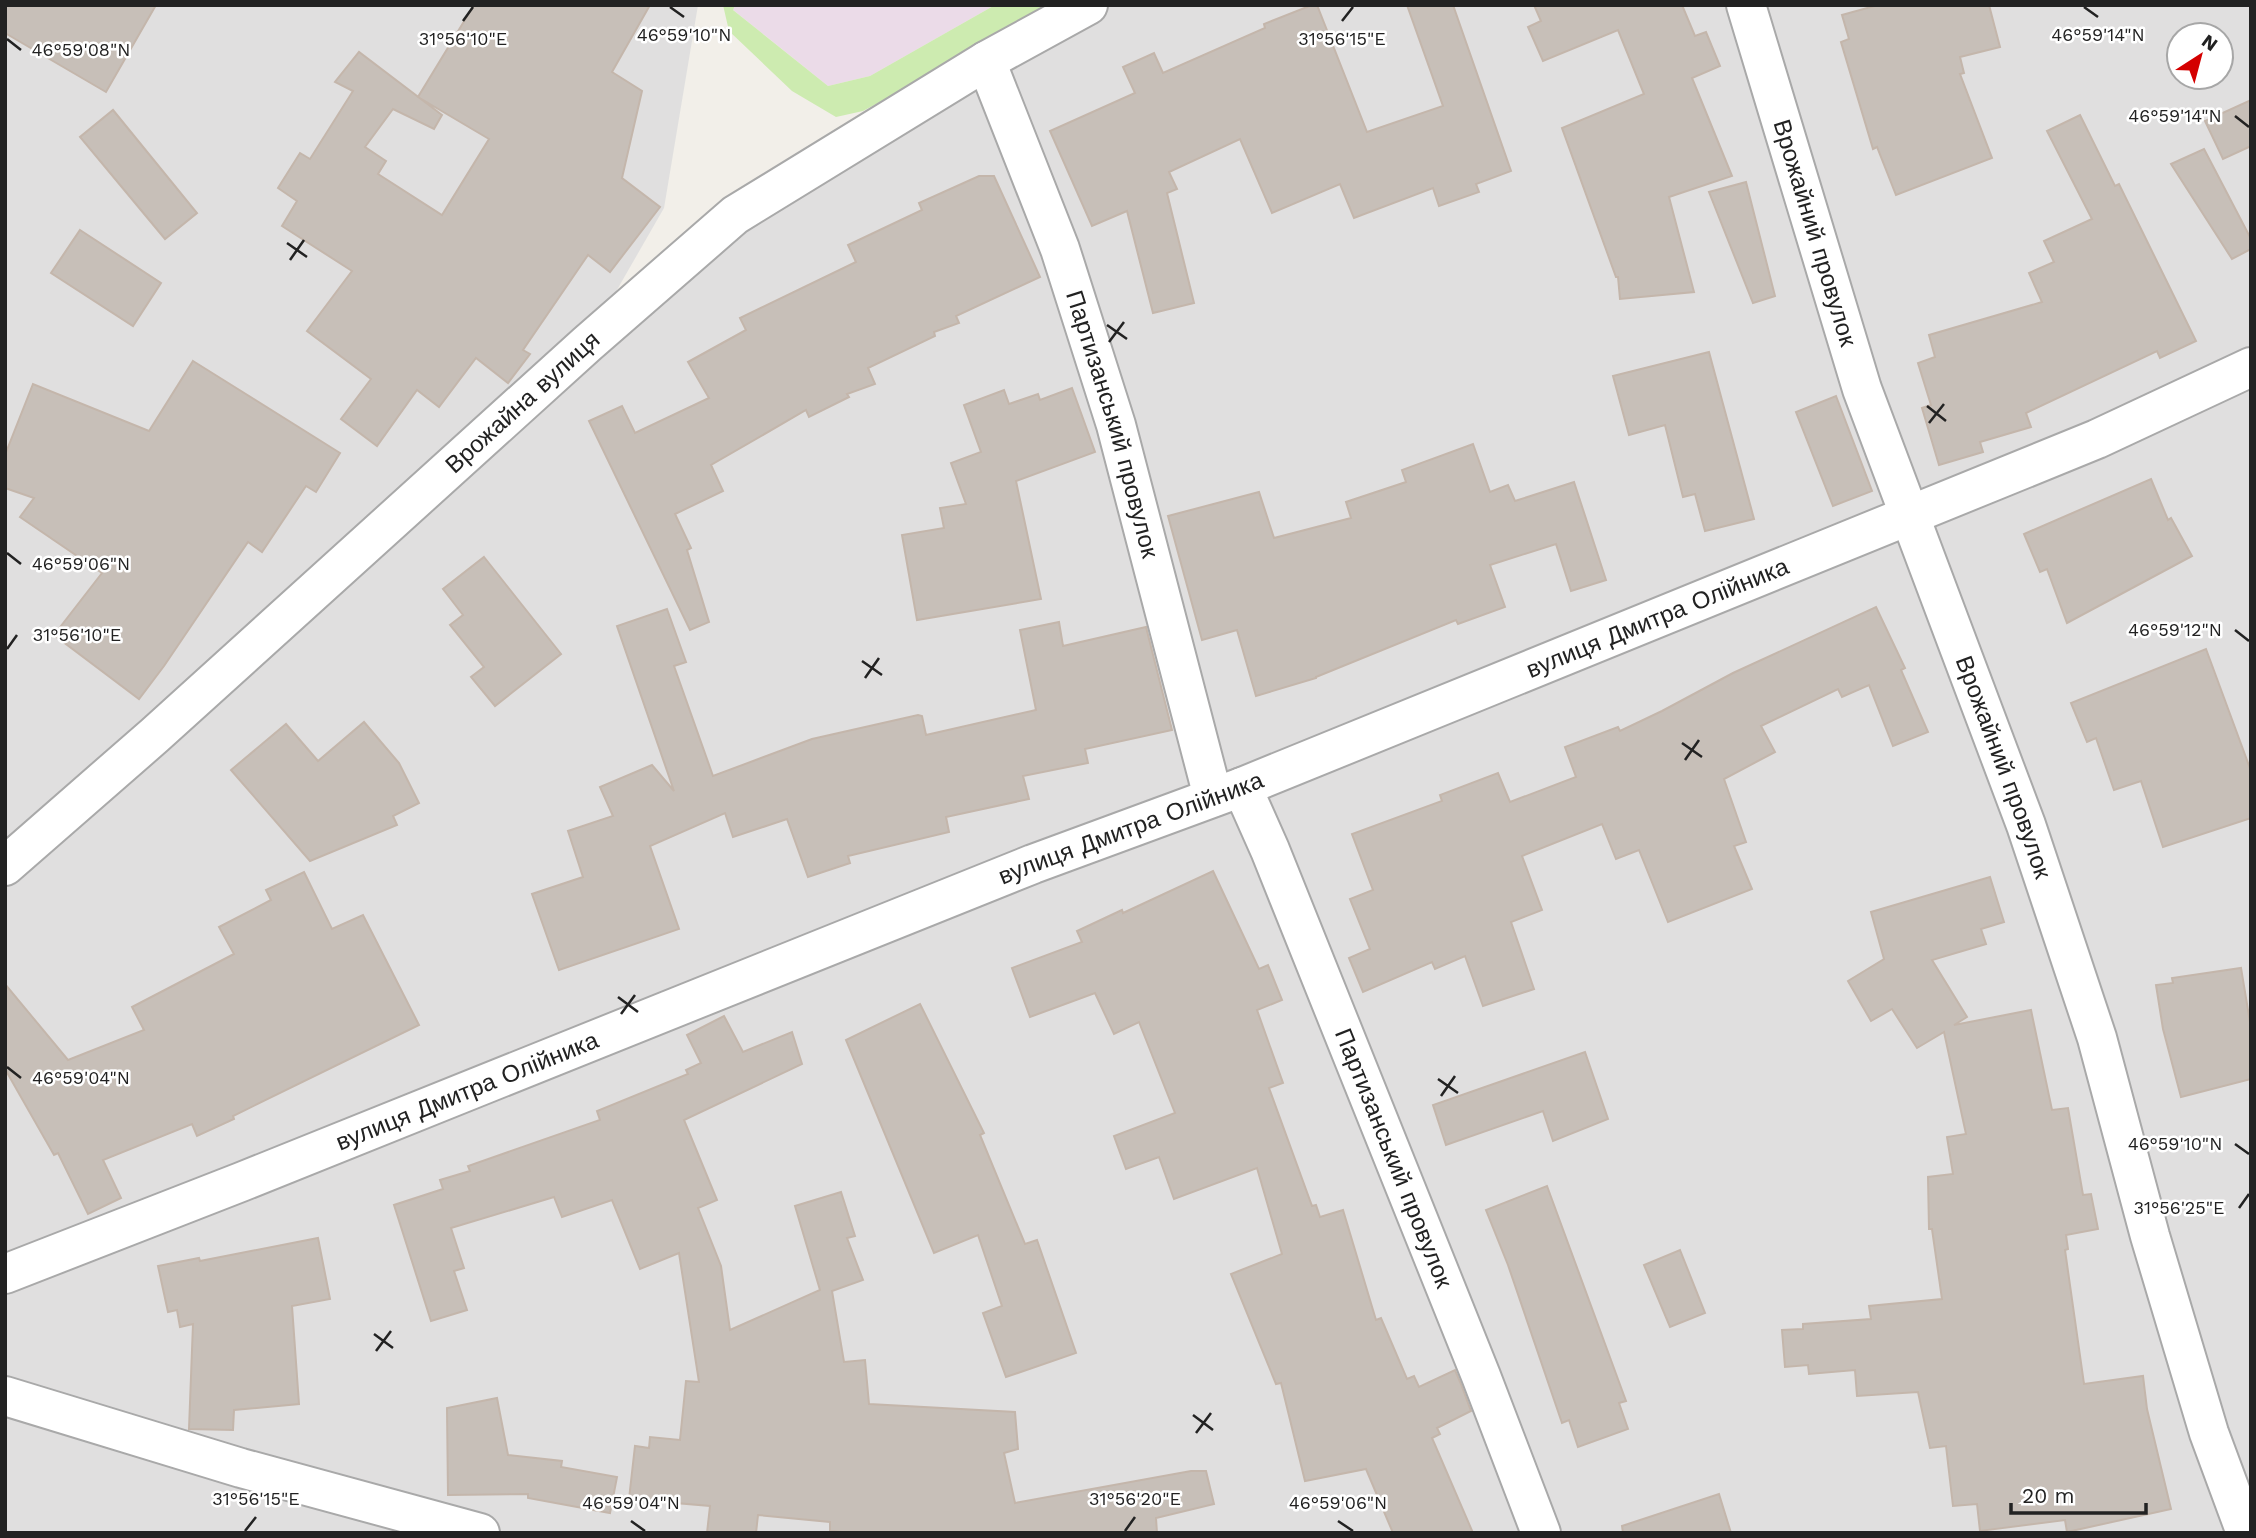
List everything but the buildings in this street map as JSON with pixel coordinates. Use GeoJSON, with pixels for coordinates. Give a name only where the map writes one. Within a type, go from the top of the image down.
{"type":"FeatureCollection","features":[{"type":"Feature","properties":{"kind":"street","name":"Врожайна вулиця"},"geometry":{"type":"LineString","coordinates":[[5,866],[735,215],[986,61],[1088,5]]}},
{"type":"Feature","properties":{"kind":"street","name":"Врожайний провулок"},"geometry":{"type":"LineString","coordinates":[[1746,5],[1862,389],[2026,825],[2097,1038],[2150,1236],[2208,1433],[2246,1533]]}},
{"type":"Feature","properties":{"kind":"street","name":"Партизанський провулок"},"geometry":{"type":"LineString","coordinates":[[986,61],[1060,249],[1228,792],[1270,850],[1476,1363],[1541,1533]]}},
{"type":"Feature","properties":{"kind":"street","name":"вулиця Дмитра Олійника"},"geometry":{"type":"LineString","coordinates":[[5,1273],[241,1182],[1033,864],[1228,792],[2098,439],[2251,368]]}},
{"type":"Feature","properties":{"kind":"street"},"geometry":{"type":"LineString","coordinates":[[5,1396],[241,1468],[480,1533]]}},
{"type":"Feature","properties":{"kind":"shaded area"},"geometry":{"type":"Polygon","coordinates":[[[5,5],[698,5],[664,208],[610,302],[5,845],[5,5]]]}},
{"type":"Feature","properties":{"kind":"shaded area"},"geometry":{"type":"Polygon","coordinates":[[[735,5],[995,5],[870,76],[828,86],[732,9],[735,5]]]}},
{"type":"Feature","properties":{"kind":"shaded area"},"geometry":{"type":"Polygon","coordinates":[[[1111,5],[2251,5],[2251,1533],[5,1533],[5,884],[741,230],[990,71],[1111,5]]]}},
{"type":"Feature","properties":{"kind":"green space"},"geometry":{"type":"Polygon","coordinates":[[[723,5],[735,5],[733,10],[828,86],[870,76],[995,5],[1061,5],[863,111],[836,117],[792,91],[729,31],[723,5]]]}}]}
